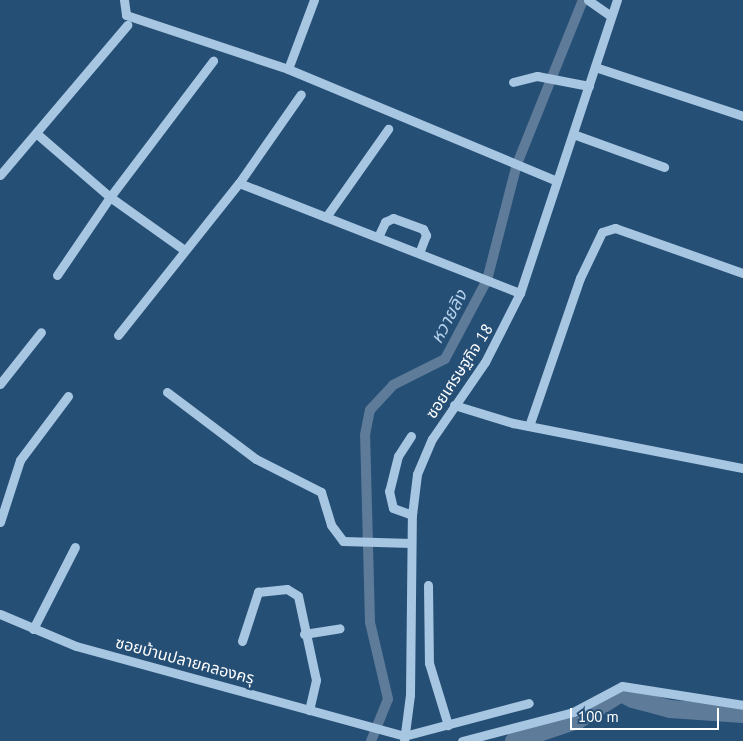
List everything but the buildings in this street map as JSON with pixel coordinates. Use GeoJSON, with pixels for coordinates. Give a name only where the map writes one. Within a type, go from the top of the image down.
{"type":"FeatureCollection","features":[{"type":"Feature","properties":{"kind":"street"},"geometry":{"type":"LineString","coordinates":[[124,0],[126,16],[288,69],[557,181]]}},
{"type":"Feature","properties":{"kind":"street"},"geometry":{"type":"LineString","coordinates":[[288,69],[314,0]]}},
{"type":"Feature","properties":{"kind":"street","name":"ซอยเศรษฐกิจ 18"},"geometry":{"type":"LineString","coordinates":[[404,739],[410,695],[411,544],[417,474],[432,439],[500,337],[520,293],[617,0]]}},
{"type":"Feature","properties":{"kind":"street"},"geometry":{"type":"LineString","coordinates":[[590,2],[611,16]]}},
{"type":"Feature","properties":{"kind":"street"},"geometry":{"type":"LineString","coordinates":[[0,176],[127,25]]}},
{"type":"Feature","properties":{"kind":"street"},"geometry":{"type":"LineString","coordinates":[[57,275],[110,197],[213,61]]}},
{"type":"Feature","properties":{"kind":"street"},"geometry":{"type":"LineString","coordinates":[[595,67],[743,116]]}},
{"type":"Feature","properties":{"kind":"street"},"geometry":{"type":"LineString","coordinates":[[513,82],[537,76],[561,79],[589,86]]}},
{"type":"Feature","properties":{"kind":"street"},"geometry":{"type":"LineString","coordinates":[[118,335],[183,250],[239,183],[301,94]]}},
{"type":"Feature","properties":{"kind":"street"},"geometry":{"type":"LineString","coordinates":[[326,217],[388,128]]}},
{"type":"Feature","properties":{"kind":"street"},"geometry":{"type":"LineString","coordinates":[[36,133],[110,197],[183,250]]}},
{"type":"Feature","properties":{"kind":"street"},"geometry":{"type":"LineString","coordinates":[[573,134],[664,166]]}},
{"type":"Feature","properties":{"kind":"street"},"geometry":{"type":"LineString","coordinates":[[239,183],[520,293]]}},
{"type":"Feature","properties":{"kind":"street"},"geometry":{"type":"LineString","coordinates":[[378,237],[385,222],[393,218],[423,229],[426,235],[419,253]]}},
{"type":"Feature","properties":{"kind":"street"},"geometry":{"type":"LineString","coordinates":[[529,426],[580,278],[602,232],[615,228],[743,273]]}},
{"type":"Feature","properties":{"kind":"street"},"geometry":{"type":"LineString","coordinates":[[0,384],[41,332]]}},
{"type":"Feature","properties":{"kind":"street"},"geometry":{"type":"LineString","coordinates":[[167,392],[256,458],[321,492],[331,525],[346,543],[411,544]]}},
{"type":"Feature","properties":{"kind":"street"},"geometry":{"type":"LineString","coordinates":[[0,522],[20,460],[68,396]]}},
{"type":"Feature","properties":{"kind":"street"},"geometry":{"type":"LineString","coordinates":[[454,405],[529,426],[743,468]]}},
{"type":"Feature","properties":{"kind":"street"},"geometry":{"type":"LineString","coordinates":[[411,436],[398,456],[389,491],[393,508],[412,515]]}},
{"type":"Feature","properties":{"kind":"street"},"geometry":{"type":"LineString","coordinates":[[33,629],[75,547]]}},
{"type":"Feature","properties":{"kind":"street"},"geometry":{"type":"LineString","coordinates":[[428,585],[429,663],[448,725]]}},
{"type":"Feature","properties":{"kind":"street"},"geometry":{"type":"LineString","coordinates":[[242,641],[254,598],[258,592],[270,589],[286,589],[298,596],[304,634],[316,680],[309,710]]}},
{"type":"Feature","properties":{"kind":"street","name":"ซอยบ้านปลายคลองครุ"},"geometry":{"type":"LineString","coordinates":[[0,614],[76,646],[390,732],[404,739]]}},
{"type":"Feature","properties":{"kind":"street"},"geometry":{"type":"LineString","coordinates":[[304,634],[340,628]]}},
{"type":"Feature","properties":{"kind":"street"},"geometry":{"type":"LineString","coordinates":[[462,741],[573,712],[622,686],[743,705]]}},
{"type":"Feature","properties":{"kind":"street"},"geometry":{"type":"LineString","coordinates":[[404,739],[529,703]]}},
{"type":"Feature","properties":{"kind":"waterway","name":"หวายลิง"},"geometry":{"type":"LineString","coordinates":[[371,741],[388,699],[370,622],[365,435],[370,410],[393,385],[445,359],[487,280],[517,164],[583,0]]}},
{"type":"Feature","properties":{"kind":"waterway"},"geometry":{"type":"LineString","coordinates":[[514,741],[578,720],[621,693],[633,699],[670,709],[743,714]]}}]}
